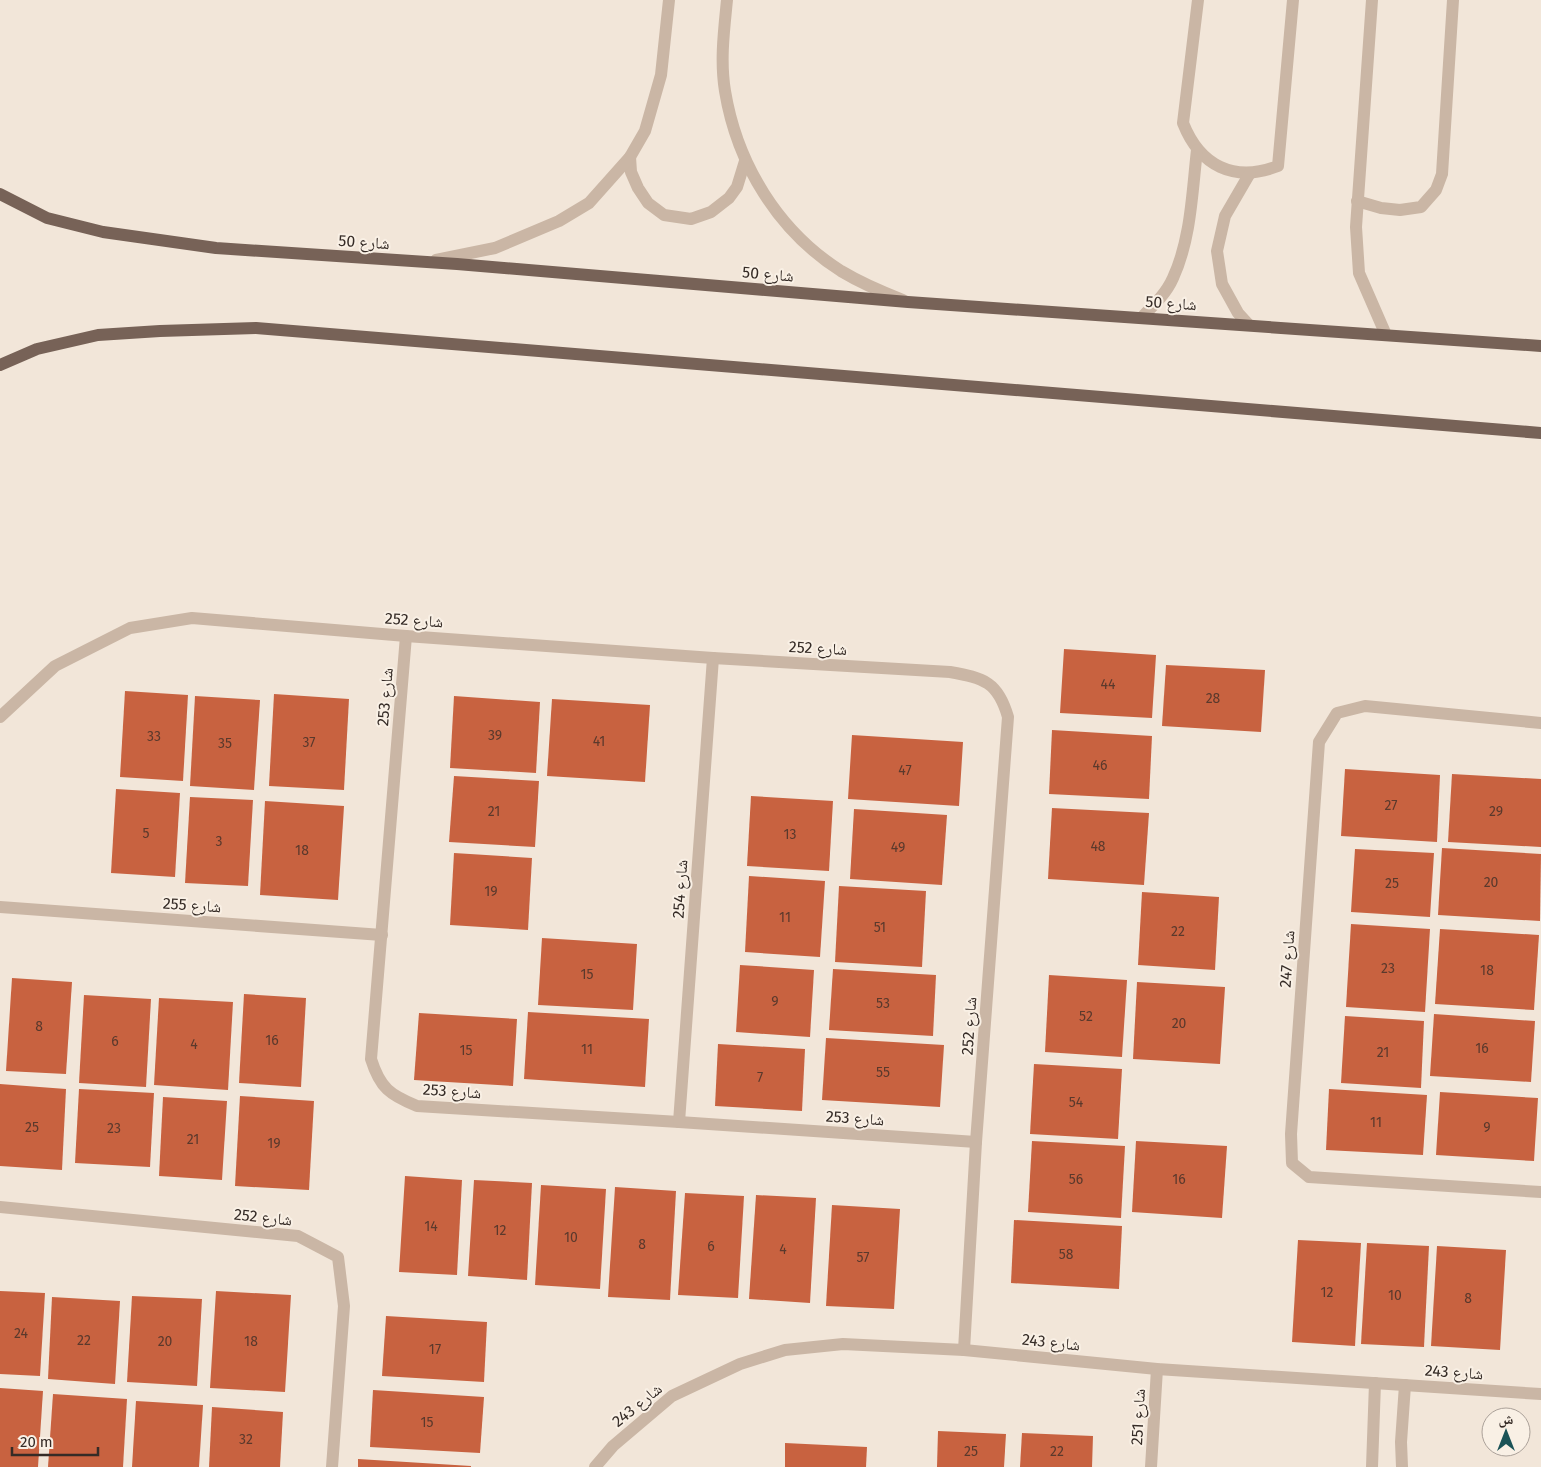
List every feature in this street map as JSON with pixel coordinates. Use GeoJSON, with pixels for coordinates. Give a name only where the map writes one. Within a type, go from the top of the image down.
{"type":"FeatureCollection","features":[{"type":"Feature","properties":{"kind":"main road","name":"شارع 50"},"geometry":{"type":"LineString","coordinates":[[0,194],[47,218],[103,232],[216,248],[428,262],[908,302],[1541,346]]}},
{"type":"Feature","properties":{"kind":"main road"},"geometry":{"type":"LineString","coordinates":[[0,365],[36,349],[98,335],[160,330],[256,328],[1541,433]]}},
{"type":"Feature","properties":{"kind":"street"},"geometry":{"type":"LineString","coordinates":[[428,262],[495,248],[560,221],[589,203],[630,157],[645,131],[661,76],[669,0]]}},
{"type":"Feature","properties":{"kind":"street"},"geometry":{"type":"LineString","coordinates":[[727,0],[722,53],[724,90],[732,126],[745,161],[768,200],[785,222],[811,249],[873,289],[908,302]]}},
{"type":"Feature","properties":{"kind":"street"},"geometry":{"type":"LineString","coordinates":[[1198,0],[1183,123],[1197,150],[1208,160],[1221,168],[1235,172],[1250,173],[1278,166],[1293,0]]}},
{"type":"Feature","properties":{"kind":"street"},"geometry":{"type":"LineString","coordinates":[[1372,0],[1356,227],[1359,273],[1386,335]]}},
{"type":"Feature","properties":{"kind":"street"},"geometry":{"type":"LineString","coordinates":[[1357,201],[1381,208],[1400,210],[1421,207],[1436,190],[1442,174],[1452,0]]}},
{"type":"Feature","properties":{"kind":"street"},"geometry":{"type":"LineString","coordinates":[[1141,318],[1161,297],[1173,279],[1186,240],[1197,150]]}},
{"type":"Feature","properties":{"kind":"street"},"geometry":{"type":"LineString","coordinates":[[630,157],[631,172],[638,188],[648,203],[664,215],[692,219],[711,212],[729,198],[737,187],[745,161]]}},
{"type":"Feature","properties":{"kind":"street"},"geometry":{"type":"LineString","coordinates":[[1249,325],[1238,313],[1222,284],[1217,251],[1225,216],[1250,173]]}},
{"type":"Feature","properties":{"kind":"street","name":"شارع 252"},"geometry":{"type":"LineString","coordinates":[[0,717],[55,666],[130,628],[192,618],[406,636],[712,658],[950,672],[974,676],[990,685],[1003,699],[1008,718],[976,1142],[964,1350]]}},
{"type":"Feature","properties":{"kind":"street","name":"شارع 253"},"geometry":{"type":"LineString","coordinates":[[406,636],[371,1059],[377,1077],[386,1089],[400,1099],[417,1106],[976,1142]]}},
{"type":"Feature","properties":{"kind":"street","name":"شارع 254"},"geometry":{"type":"LineString","coordinates":[[679,1122],[712,658]]}},
{"type":"Feature","properties":{"kind":"street","name":"شارع 247"},"geometry":{"type":"LineString","coordinates":[[1541,722],[1365,706],[1337,713],[1319,742],[1291,1134],[1292,1163],[1309,1177],[1541,1192]]}},
{"type":"Feature","properties":{"kind":"street","name":"شارع 255"},"geometry":{"type":"LineString","coordinates":[[0,907],[382,935]]}},
{"type":"Feature","properties":{"kind":"street","name":"شارع 252"},"geometry":{"type":"LineString","coordinates":[[0,1206],[298,1236],[338,1256],[344,1306],[332,1467]]}},
{"type":"Feature","properties":{"kind":"street","name":"شارع 243"},"geometry":{"type":"LineString","coordinates":[[595,1467],[613,1446],[672,1396],[740,1364],[785,1350],[843,1344],[964,1350],[1157,1369],[1541,1394]]}},
{"type":"Feature","properties":{"kind":"street","name":"شارع 251"},"geometry":{"type":"LineString","coordinates":[[1151,1467],[1157,1369]]}},
{"type":"Feature","properties":{"kind":"street"},"geometry":{"type":"LineString","coordinates":[[1372,1467],[1375,1383]]}},
{"type":"Feature","properties":{"kind":"street"},"geometry":{"type":"LineString","coordinates":[[1402,1467],[1400,1457],[1404,1385]]}},
{"type":"Feature","properties":{"kind":"building"},"geometry":{"type":"Polygon","coordinates":[[[1064,649],[1156,655],[1152,718],[1060,713],[1064,649]]]}},
{"type":"Feature","properties":{"kind":"building"},"geometry":{"type":"Polygon","coordinates":[[[1166,665],[1265,670],[1261,732],[1162,726],[1166,665]]]}},
{"type":"Feature","properties":{"kind":"building"},"geometry":{"type":"Polygon","coordinates":[[[125,691],[188,695],[183,781],[120,777],[125,691]]]}},
{"type":"Feature","properties":{"kind":"building"},"geometry":{"type":"Polygon","coordinates":[[[274,694],[349,699],[344,790],[269,786],[274,694]]]}},
{"type":"Feature","properties":{"kind":"building"},"geometry":{"type":"Polygon","coordinates":[[[195,696],[260,700],[254,790],[190,786],[195,696]]]}},
{"type":"Feature","properties":{"kind":"building"},"geometry":{"type":"Polygon","coordinates":[[[454,696],[540,702],[536,773],[450,768],[454,696]]]}},
{"type":"Feature","properties":{"kind":"building"},"geometry":{"type":"Polygon","coordinates":[[[552,699],[650,705],[645,782],[547,776],[552,699]]]}},
{"type":"Feature","properties":{"kind":"building"},"geometry":{"type":"Polygon","coordinates":[[[1052,730],[1152,736],[1149,799],[1049,794],[1052,730]]]}},
{"type":"Feature","properties":{"kind":"building"},"geometry":{"type":"Polygon","coordinates":[[[852,735],[963,742],[959,806],[848,799],[852,735]]]}},
{"type":"Feature","properties":{"kind":"building"},"geometry":{"type":"Polygon","coordinates":[[[1345,769],[1440,775],[1437,842],[1341,836],[1345,769]]]}},
{"type":"Feature","properties":{"kind":"building"},"geometry":{"type":"Polygon","coordinates":[[[1452,774],[1541,779],[1541,847],[1448,842],[1452,774]]]}},
{"type":"Feature","properties":{"kind":"building"},"geometry":{"type":"Polygon","coordinates":[[[454,776],[539,781],[535,847],[449,842],[454,776]]]}},
{"type":"Feature","properties":{"kind":"building"},"geometry":{"type":"Polygon","coordinates":[[[116,789],[180,793],[175,877],[111,873],[116,789]]]}},
{"type":"Feature","properties":{"kind":"building"},"geometry":{"type":"Polygon","coordinates":[[[751,796],[833,801],[829,871],[747,866],[751,796]]]}},
{"type":"Feature","properties":{"kind":"building"},"geometry":{"type":"Polygon","coordinates":[[[190,797],[253,800],[248,886],[185,883],[190,797]]]}},
{"type":"Feature","properties":{"kind":"building"},"geometry":{"type":"Polygon","coordinates":[[[265,801],[344,806],[338,900],[260,895],[265,801]]]}},
{"type":"Feature","properties":{"kind":"building"},"geometry":{"type":"Polygon","coordinates":[[[1052,808],[1149,813],[1144,885],[1048,879],[1052,808]]]}},
{"type":"Feature","properties":{"kind":"building"},"geometry":{"type":"Polygon","coordinates":[[[854,809],[947,815],[942,885],[850,879],[854,809]]]}},
{"type":"Feature","properties":{"kind":"building"},"geometry":{"type":"Polygon","coordinates":[[[1442,848],[1541,854],[1540,921],[1438,915],[1442,848]]]}},
{"type":"Feature","properties":{"kind":"building"},"geometry":{"type":"Polygon","coordinates":[[[1355,849],[1434,853],[1430,917],[1351,912],[1355,849]]]}},
{"type":"Feature","properties":{"kind":"building"},"geometry":{"type":"Polygon","coordinates":[[[454,853],[532,858],[528,930],[450,925],[454,853]]]}},
{"type":"Feature","properties":{"kind":"building"},"geometry":{"type":"Polygon","coordinates":[[[749,876],[825,881],[820,957],[745,952],[749,876]]]}},
{"type":"Feature","properties":{"kind":"building"},"geometry":{"type":"Polygon","coordinates":[[[839,886],[926,891],[922,967],[835,962],[839,886]]]}},
{"type":"Feature","properties":{"kind":"building"},"geometry":{"type":"Polygon","coordinates":[[[1142,892],[1219,897],[1215,970],[1138,965],[1142,892]]]}},
{"type":"Feature","properties":{"kind":"building"},"geometry":{"type":"Polygon","coordinates":[[[1351,924],[1430,929],[1425,1012],[1346,1007],[1351,924]]]}},
{"type":"Feature","properties":{"kind":"building"},"geometry":{"type":"Polygon","coordinates":[[[1440,929],[1539,935],[1534,1010],[1435,1004],[1440,929]]]}},
{"type":"Feature","properties":{"kind":"building"},"geometry":{"type":"Polygon","coordinates":[[[542,938],[637,944],[633,1010],[538,1005],[542,938]]]}},
{"type":"Feature","properties":{"kind":"building"},"geometry":{"type":"Polygon","coordinates":[[[740,965],[814,970],[810,1037],[736,1032],[740,965]]]}},
{"type":"Feature","properties":{"kind":"building"},"geometry":{"type":"Polygon","coordinates":[[[833,969],[936,975],[933,1036],[829,1030],[833,969]]]}},
{"type":"Feature","properties":{"kind":"building"},"geometry":{"type":"Polygon","coordinates":[[[1049,975],[1127,980],[1122,1057],[1045,1052],[1049,975]]]}},
{"type":"Feature","properties":{"kind":"building"},"geometry":{"type":"Polygon","coordinates":[[[12,978],[72,982],[66,1074],[6,1071],[12,978]]]}},
{"type":"Feature","properties":{"kind":"building"},"geometry":{"type":"Polygon","coordinates":[[[1137,982],[1225,987],[1220,1064],[1133,1059],[1137,982]]]}},
{"type":"Feature","properties":{"kind":"building"},"geometry":{"type":"Polygon","coordinates":[[[244,994],[306,998],[301,1087],[239,1083],[244,994]]]}},
{"type":"Feature","properties":{"kind":"building"},"geometry":{"type":"Polygon","coordinates":[[[84,995],[151,999],[146,1087],[79,1083],[84,995]]]}},
{"type":"Feature","properties":{"kind":"building"},"geometry":{"type":"Polygon","coordinates":[[[159,998],[233,1002],[228,1090],[154,1085],[159,998]]]}},
{"type":"Feature","properties":{"kind":"building"},"geometry":{"type":"Polygon","coordinates":[[[528,1012],[649,1019],[645,1087],[524,1079],[528,1012]]]}},
{"type":"Feature","properties":{"kind":"building"},"geometry":{"type":"Polygon","coordinates":[[[419,1013],[517,1019],[513,1086],[414,1080],[419,1013]]]}},
{"type":"Feature","properties":{"kind":"building"},"geometry":{"type":"Polygon","coordinates":[[[1434,1014],[1535,1021],[1531,1082],[1430,1076],[1434,1014]]]}},
{"type":"Feature","properties":{"kind":"building"},"geometry":{"type":"Polygon","coordinates":[[[1345,1016],[1424,1021],[1421,1088],[1341,1083],[1345,1016]]]}},
{"type":"Feature","properties":{"kind":"building"},"geometry":{"type":"Polygon","coordinates":[[[826,1038],[944,1045],[940,1107],[822,1100],[826,1038]]]}},
{"type":"Feature","properties":{"kind":"building"},"geometry":{"type":"Polygon","coordinates":[[[718,1044],[805,1049],[802,1111],[715,1106],[718,1044]]]}},
{"type":"Feature","properties":{"kind":"building"},"geometry":{"type":"Polygon","coordinates":[[[1034,1064],[1122,1069],[1118,1139],[1030,1134],[1034,1064]]]}},
{"type":"Feature","properties":{"kind":"building"},"geometry":{"type":"Polygon","coordinates":[[[0,1084],[66,1089],[62,1170],[0,1166],[0,1084]]]}},
{"type":"Feature","properties":{"kind":"building"},"geometry":{"type":"Polygon","coordinates":[[[79,1089],[154,1093],[150,1167],[75,1163],[79,1089]]]}},
{"type":"Feature","properties":{"kind":"building"},"geometry":{"type":"Polygon","coordinates":[[[1329,1089],[1427,1095],[1423,1155],[1326,1150],[1329,1089]]]}},
{"type":"Feature","properties":{"kind":"building"},"geometry":{"type":"Polygon","coordinates":[[[1440,1092],[1538,1098],[1534,1161],[1436,1155],[1440,1092]]]}},
{"type":"Feature","properties":{"kind":"building"},"geometry":{"type":"Polygon","coordinates":[[[240,1096],[314,1101],[309,1190],[235,1186],[240,1096]]]}},
{"type":"Feature","properties":{"kind":"building"},"geometry":{"type":"Polygon","coordinates":[[[163,1097],[227,1101],[222,1180],[159,1176],[163,1097]]]}},
{"type":"Feature","properties":{"kind":"building"},"geometry":{"type":"Polygon","coordinates":[[[1032,1141],[1125,1146],[1121,1218],[1028,1212],[1032,1141]]]}},
{"type":"Feature","properties":{"kind":"building"},"geometry":{"type":"Polygon","coordinates":[[[1136,1141],[1227,1146],[1222,1218],[1132,1212],[1136,1141]]]}},
{"type":"Feature","properties":{"kind":"building"},"geometry":{"type":"Polygon","coordinates":[[[405,1176],[462,1180],[457,1275],[399,1272],[405,1176]]]}},
{"type":"Feature","properties":{"kind":"building"},"geometry":{"type":"Polygon","coordinates":[[[474,1180],[532,1183],[527,1280],[468,1276],[474,1180]]]}},
{"type":"Feature","properties":{"kind":"building"},"geometry":{"type":"Polygon","coordinates":[[[541,1185],[606,1189],[600,1289],[535,1285],[541,1185]]]}},
{"type":"Feature","properties":{"kind":"building"},"geometry":{"type":"Polygon","coordinates":[[[615,1187],[676,1191],[670,1300],[608,1297],[615,1187]]]}},
{"type":"Feature","properties":{"kind":"building"},"geometry":{"type":"Polygon","coordinates":[[[685,1193],[744,1196],[738,1298],[678,1295],[685,1193]]]}},
{"type":"Feature","properties":{"kind":"building"},"geometry":{"type":"Polygon","coordinates":[[[756,1195],[816,1198],[810,1303],[749,1299],[756,1195]]]}},
{"type":"Feature","properties":{"kind":"building"},"geometry":{"type":"Polygon","coordinates":[[[832,1205],[900,1209],[894,1309],[826,1306],[832,1205]]]}},
{"type":"Feature","properties":{"kind":"building"},"geometry":{"type":"Polygon","coordinates":[[[1014,1220],[1122,1226],[1119,1289],[1011,1283],[1014,1220]]]}},
{"type":"Feature","properties":{"kind":"building"},"geometry":{"type":"Polygon","coordinates":[[[1298,1240],[1361,1243],[1355,1346],[1292,1342],[1298,1240]]]}},
{"type":"Feature","properties":{"kind":"building"},"geometry":{"type":"Polygon","coordinates":[[[1367,1243],[1429,1246],[1424,1347],[1361,1344],[1367,1243]]]}},
{"type":"Feature","properties":{"kind":"building"},"geometry":{"type":"Polygon","coordinates":[[[1437,1246],[1506,1250],[1500,1350],[1431,1346],[1437,1246]]]}},
{"type":"Feature","properties":{"kind":"building"},"geometry":{"type":"Polygon","coordinates":[[[0,1291],[45,1293],[40,1376],[0,1374],[0,1291]]]}},
{"type":"Feature","properties":{"kind":"building"},"geometry":{"type":"Polygon","coordinates":[[[216,1291],[291,1295],[285,1392],[210,1388],[216,1291]]]}},
{"type":"Feature","properties":{"kind":"building"},"geometry":{"type":"Polygon","coordinates":[[[132,1296],[202,1299],[197,1386],[127,1382],[132,1296]]]}},
{"type":"Feature","properties":{"kind":"building"},"geometry":{"type":"Polygon","coordinates":[[[52,1297],[120,1301],[115,1384],[48,1379],[52,1297]]]}},
{"type":"Feature","properties":{"kind":"building"},"geometry":{"type":"Polygon","coordinates":[[[386,1316],[487,1322],[484,1382],[382,1376],[386,1316]]]}},
{"type":"Feature","properties":{"kind":"building"},"geometry":{"type":"Polygon","coordinates":[[[0,1388],[43,1391],[38,1467],[0,1467],[0,1388]]]}},
{"type":"Feature","properties":{"kind":"building"},"geometry":{"type":"Polygon","coordinates":[[[373,1390],[484,1397],[480,1453],[370,1447],[373,1390]]]}},
{"type":"Feature","properties":{"kind":"building"},"geometry":{"type":"Polygon","coordinates":[[[53,1394],[127,1399],[123,1467],[48,1467],[53,1394]]]}},
{"type":"Feature","properties":{"kind":"building"},"geometry":{"type":"Polygon","coordinates":[[[136,1401],[203,1405],[199,1467],[132,1467],[136,1401]]]}},
{"type":"Feature","properties":{"kind":"building"},"geometry":{"type":"Polygon","coordinates":[[[212,1407],[283,1412],[280,1467],[209,1467],[212,1407]]]}},
{"type":"Feature","properties":{"kind":"building"},"geometry":{"type":"Polygon","coordinates":[[[938,1431],[1006,1434],[1004,1467],[937,1467],[938,1431]]]}},
{"type":"Feature","properties":{"kind":"building"},"geometry":{"type":"Polygon","coordinates":[[[1022,1433],[1093,1436],[1092,1467],[1020,1467],[1022,1433]]]}},
{"type":"Feature","properties":{"kind":"building"},"geometry":{"type":"Polygon","coordinates":[[[785,1443],[867,1447],[866,1467],[785,1467],[785,1443]]]}},
{"type":"Feature","properties":{"kind":"building"},"geometry":{"type":"Polygon","coordinates":[[[358,1459],[471,1466],[471,1467],[358,1467],[358,1459]]]}}]}
